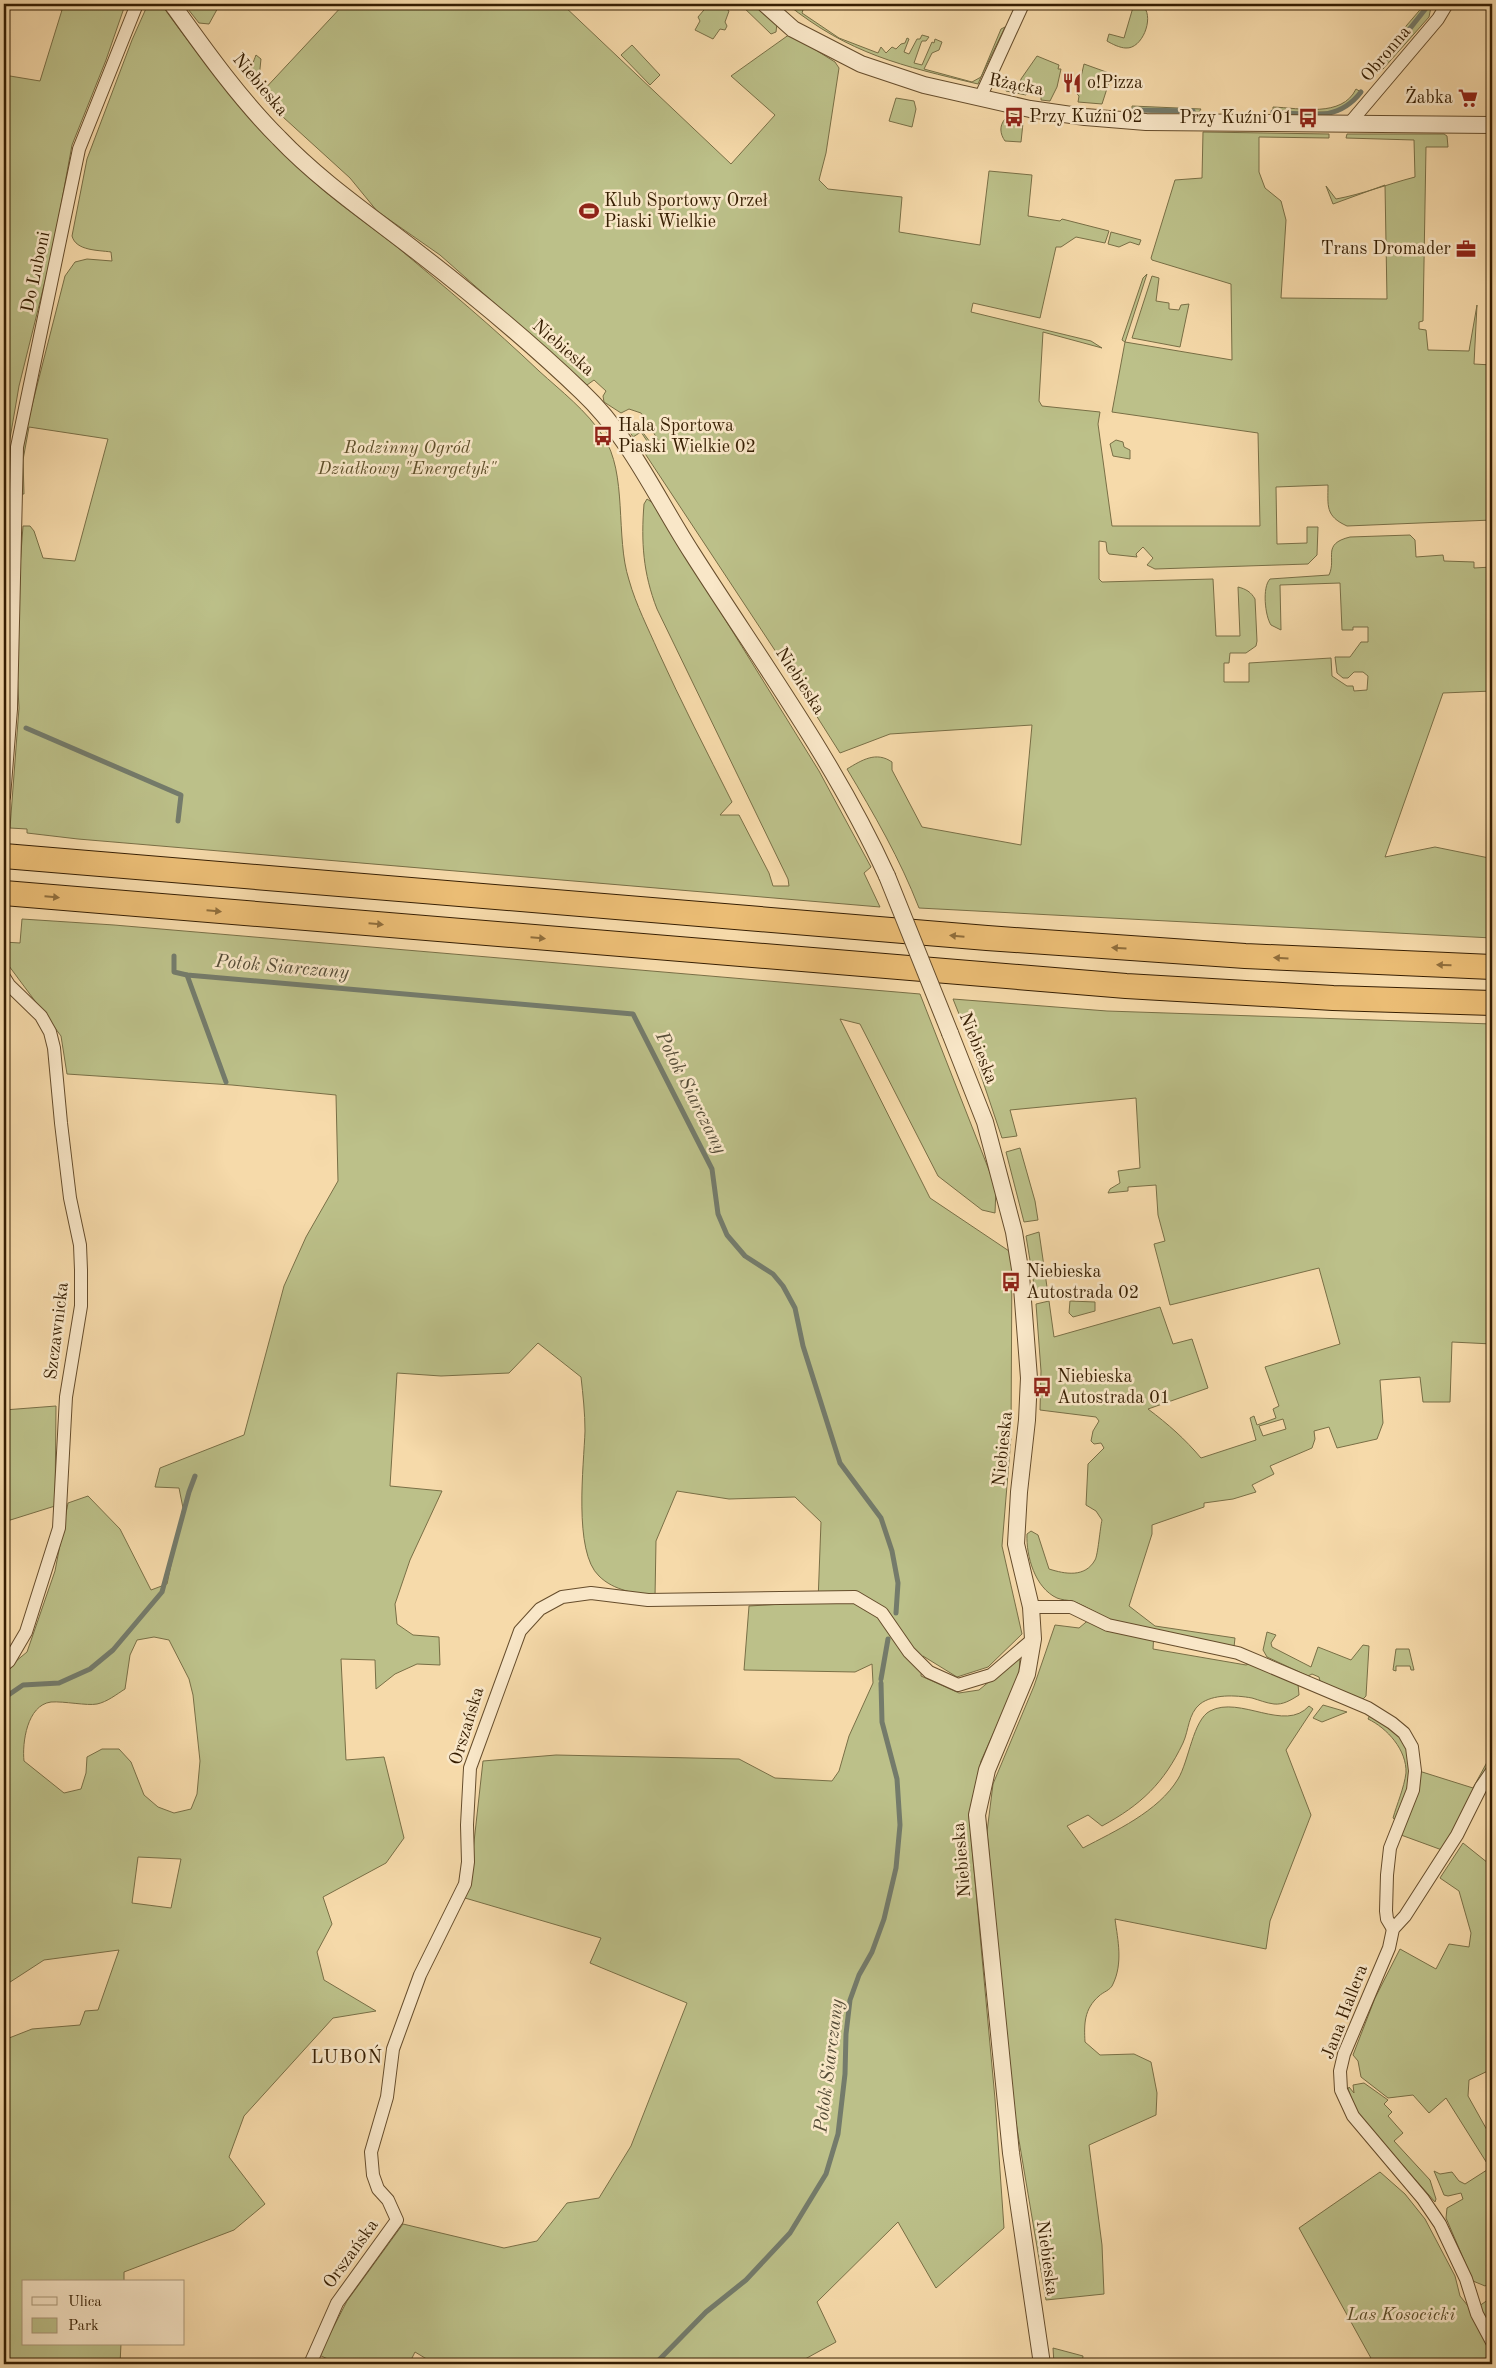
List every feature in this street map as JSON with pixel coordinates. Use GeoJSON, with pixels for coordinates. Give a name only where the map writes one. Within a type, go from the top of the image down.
{"type":"FeatureCollection","features":[{"type":"Feature","properties":{"kind":"highway"},"geometry":{"type":"LineString","coordinates":[[4,856],[1016,941],[1246,956],[1492,967]]}},
{"type":"Feature","properties":{"kind":"highway"},"geometry":{"type":"LineString","coordinates":[[4,893],[1126,986],[1334,998],[1492,1003]]}},
{"type":"Feature","properties":{"kind":"street","name":"Do Luboni"},"geometry":{"type":"LineString","coordinates":[[4,797],[11,708],[17,447],[79,149],[137,4]]}},
{"type":"Feature","properties":{"kind":"street","name":"Niebieska"},"geometry":{"type":"LineString","coordinates":[[172,4],[207,52],[278,138],[332,186],[470,294],[585,394],[615,428],[691,552],[829,764],[853,806],[887,876],[985,1122],[1014,1232],[1021,1275],[1029,1378],[1016,1544],[1031,1607],[1033,1639],[1027,1674],[987,1770],[977,1815],[1011,2153],[1042,2364]]}},
{"type":"Feature","properties":{"kind":"street","name":"Rżącka"},"geometry":{"type":"LineString","coordinates":[[764,4],[793,29],[861,64],[924,85],[1026,108],[1085,117],[1146,122],[1492,125]]}},
{"type":"Feature","properties":{"kind":"street"},"geometry":{"type":"LineString","coordinates":[[980,98],[1023,4]]}},
{"type":"Feature","properties":{"kind":"street","name":"Obronna"},"geometry":{"type":"LineString","coordinates":[[1349,124],[1438,19],[1447,4]]}},
{"type":"Feature","properties":{"kind":"street","name":"Szczawnicka"},"geometry":{"type":"LineString","coordinates":[[4,977],[9,986],[41,1016],[50,1032],[54,1048],[70,1198],[80,1245],[81,1270],[81,1306],[66,1397],[59,1528],[26,1632],[4,1666]]}},
{"type":"Feature","properties":{"kind":"street","name":"Orszańska"},"geometry":{"type":"LineString","coordinates":[[310,2364],[337,2303],[397,2220],[388,2200],[378,2189],[373,2175],[371,2152],[387,2097],[393,2049],[420,1975],[465,1884],[468,1862],[467,1825],[472,1760],[520,1631],[540,1610],[562,1597],[591,1592],[648,1600],[855,1597],[882,1613],[909,1652],[929,1672],[958,1685],[991,1675],[1033,1639]]}},
{"type":"Feature","properties":{"kind":"street"},"geometry":{"type":"LineString","coordinates":[[1031,1607],[1071,1607],[1108,1625],[1238,1652],[1368,1708],[1404,1733],[1412,1747],[1415,1771],[1413,1790],[1390,1848],[1388,1860],[1386,1911],[1387,1918],[1393,1929]]}},
{"type":"Feature","properties":{"kind":"street","name":"Jana Hallera"},"geometry":{"type":"LineString","coordinates":[[1492,1771],[1444,1856],[1405,1916],[1393,1929],[1389,1948],[1344,2054],[1340,2071],[1341,2090],[1353,2116],[1361,2128],[1423,2199],[1440,2224],[1466,2280],[1477,2314],[1492,2342]]}},
{"type":"Feature","properties":{"kind":"green space"},"geometry":{"type":"Polygon","coordinates":[[[34,4],[125,5],[106,60],[72,145],[53,249],[19,386],[7,456],[9,537],[4,590],[4,75],[40,81],[62,10],[34,4]]]}},
{"type":"Feature","properties":{"kind":"green space","name":"Rodzinny Ogród Działkowy \"Energetyk\""},"geometry":{"type":"Polygon","coordinates":[[[148,4],[161,4],[237,103],[301,170],[342,206],[397,247],[505,339],[597,427],[611,451],[616,468],[625,563],[629,580],[642,616],[667,670],[732,802],[720,815],[739,815],[769,873],[773,886],[789,886],[788,879],[652,596],[643,544],[644,504],[647,499],[653,503],[819,771],[871,867],[864,873],[880,907],[78,839],[27,833],[27,829],[10,828],[19,708],[15,635],[23,526],[30,526],[34,531],[43,558],[75,561],[108,439],[29,427],[23,460],[24,494],[20,494],[23,446],[65,276],[75,262],[87,259],[112,261],[111,252],[94,250],[78,245],[72,236],[87,159],[132,40],[148,4]]]}},
{"type":"Feature","properties":{"kind":"green space"},"geometry":{"type":"Polygon","coordinates":[[[184,4],[220,4],[209,24],[199,23],[184,4]]]}},
{"type":"Feature","properties":{"kind":"green space"},"geometry":{"type":"Polygon","coordinates":[[[344,4],[562,4],[731,164],[775,115],[731,76],[790,34],[835,62],[839,68],[826,153],[819,180],[828,189],[902,197],[899,232],[980,245],[989,171],[1032,175],[1028,216],[1060,221],[1062,219],[1109,231],[1105,243],[1076,237],[1061,247],[1056,247],[1040,318],[973,303],[971,312],[1091,341],[1102,348],[1043,332],[1039,401],[1042,406],[1100,412],[1098,424],[1112,526],[1260,526],[1258,433],[1112,412],[1125,342],[1232,360],[1231,284],[1152,260],[1151,258],[1175,180],[1202,178],[1203,132],[1329,134],[1329,138],[1259,137],[1259,172],[1265,188],[1281,201],[1286,220],[1281,298],[1387,299],[1385,186],[1415,177],[1414,140],[1346,138],[1347,134],[1444,134],[1447,136],[1448,147],[1426,147],[1423,321],[1419,322],[1419,329],[1426,330],[1428,350],[1469,351],[1477,305],[1474,364],[1492,365],[1492,520],[1347,526],[1335,518],[1329,510],[1328,485],[1276,487],[1277,544],[1307,543],[1307,527],[1318,527],[1317,555],[1308,564],[1155,569],[1147,565],[1153,558],[1143,547],[1136,554],[1137,557],[1109,554],[1106,542],[1099,541],[1099,579],[1102,582],[1213,579],[1216,636],[1240,636],[1238,587],[1243,589],[1255,599],[1256,646],[1246,653],[1230,653],[1229,663],[1224,663],[1224,682],[1249,682],[1249,663],[1331,658],[1332,676],[1347,686],[1353,686],[1354,691],[1367,690],[1368,676],[1363,672],[1354,672],[1348,678],[1343,678],[1337,673],[1335,657],[1350,657],[1361,642],[1368,642],[1368,627],[1353,627],[1353,630],[1342,630],[1340,583],[1280,585],[1281,630],[1271,625],[1267,615],[1265,595],[1270,579],[1329,575],[1333,548],[1341,540],[1350,537],[1410,535],[1415,540],[1416,557],[1443,555],[1444,561],[1474,562],[1474,568],[1492,567],[1492,691],[1443,693],[1385,857],[1435,847],[1489,858],[1492,851],[1492,938],[919,908],[895,854],[847,769],[869,758],[880,757],[886,759],[892,762],[892,770],[922,827],[1021,845],[1032,725],[890,734],[840,753],[778,655],[642,449],[649,444],[641,432],[633,437],[628,429],[638,426],[653,446],[660,443],[641,413],[629,409],[621,413],[604,402],[603,396],[606,391],[594,380],[587,385],[440,255],[377,211],[350,178],[272,107],[274,104],[261,93],[344,4]]]}},
{"type":"Feature","properties":{"kind":"green space"},"geometry":{"type":"Polygon","coordinates":[[[709,4],[720,4],[729,11],[725,22],[727,26],[725,30],[720,29],[713,39],[695,30],[700,21],[698,17],[709,4]]]}},
{"type":"Feature","properties":{"kind":"green space"},"geometry":{"type":"Polygon","coordinates":[[[740,4],[755,4],[777,23],[776,32],[771,34],[740,4]]]}},
{"type":"Feature","properties":{"kind":"green space"},"geometry":{"type":"Polygon","coordinates":[[[787,4],[805,4],[802,13],[839,38],[878,53],[881,47],[886,53],[892,47],[896,49],[905,43],[907,38],[909,39],[904,52],[909,54],[917,39],[920,39],[922,35],[929,37],[926,41],[922,41],[914,63],[922,65],[935,39],[942,42],[939,50],[932,53],[924,69],[972,82],[981,77],[978,84],[925,71],[877,56],[832,35],[787,4]]]}},
{"type":"Feature","properties":{"kind":"green space"},"geometry":{"type":"Polygon","coordinates":[[[1134,4],[1144,7],[1147,12],[1147,26],[1141,39],[1132,47],[1126,48],[1107,41],[1109,34],[1124,38],[1134,4]]]}},
{"type":"Feature","properties":{"kind":"green space"},"geometry":{"type":"Polygon","coordinates":[[[1425,4],[1431,7],[1429,17],[1383,69],[1378,71],[1370,68],[1425,4]]]}},
{"type":"Feature","properties":{"kind":"green space"},"geometry":{"type":"Polygon","coordinates":[[[1005,27],[981,77],[1001,29],[1005,27]]]}},
{"type":"Feature","properties":{"kind":"green space"},"geometry":{"type":"Polygon","coordinates":[[[632,45],[660,75],[650,85],[621,55],[632,45]]]}},
{"type":"Feature","properties":{"kind":"green space"},"geometry":{"type":"Polygon","coordinates":[[[256,55],[261,59],[259,78],[261,86],[258,89],[251,77],[251,69],[256,55]]]}},
{"type":"Feature","properties":{"kind":"green space"},"geometry":{"type":"Polygon","coordinates":[[[1037,56],[1059,65],[1058,69],[1061,69],[1057,87],[1050,101],[1041,100],[1041,94],[1028,91],[1026,95],[1006,91],[1006,89],[1018,91],[1021,79],[1037,56]]]}},
{"type":"Feature","properties":{"kind":"green space"},"geometry":{"type":"Polygon","coordinates":[[[1084,64],[1109,73],[1111,76],[1102,104],[1078,102],[1079,96],[1077,94],[1084,64]]]}},
{"type":"Feature","properties":{"kind":"green space"},"geometry":{"type":"Polygon","coordinates":[[[1356,89],[1361,92],[1361,95],[1338,112],[1273,112],[1273,107],[1331,108],[1350,98],[1356,89]]]}},
{"type":"Feature","properties":{"kind":"green space"},"geometry":{"type":"Polygon","coordinates":[[[896,98],[914,101],[916,109],[912,127],[889,121],[896,98]]]}},
{"type":"Feature","properties":{"kind":"green space"},"geometry":{"type":"Polygon","coordinates":[[[1132,106],[1201,109],[1199,112],[1151,112],[1132,110],[1132,106]]]}},
{"type":"Feature","properties":{"kind":"green space"},"geometry":{"type":"Polygon","coordinates":[[[1005,119],[1023,123],[1021,142],[1005,141],[1001,130],[1005,119]]]}},
{"type":"Feature","properties":{"kind":"green space"},"geometry":{"type":"Polygon","coordinates":[[[1326,186],[1336,199],[1371,190],[1333,204],[1326,186]]]}},
{"type":"Feature","properties":{"kind":"green space"},"geometry":{"type":"Polygon","coordinates":[[[1111,232],[1141,240],[1139,245],[1130,242],[1119,247],[1108,244],[1111,232]]]}},
{"type":"Feature","properties":{"kind":"green space"},"geometry":{"type":"Polygon","coordinates":[[[1147,274],[1125,342],[1122,340],[1143,278],[1147,274]]]}},
{"type":"Feature","properties":{"kind":"green space"},"geometry":{"type":"Polygon","coordinates":[[[1152,276],[1159,278],[1156,301],[1169,303],[1169,309],[1179,310],[1181,305],[1189,304],[1180,347],[1132,338],[1152,276]]]}},
{"type":"Feature","properties":{"kind":"green space"},"geometry":{"type":"Polygon","coordinates":[[[1116,440],[1123,442],[1124,447],[1130,450],[1130,459],[1113,456],[1110,444],[1116,440]]]}},
{"type":"Feature","properties":{"kind":"green space"},"geometry":{"type":"Polygon","coordinates":[[[22,919],[114,925],[920,994],[996,1188],[995,1213],[982,1210],[938,1176],[860,1024],[840,1019],[930,1198],[1012,1253],[1011,1437],[1002,1546],[1022,1634],[988,1667],[957,1677],[923,1656],[921,1676],[959,1693],[979,1690],[1020,1656],[1019,1676],[981,1761],[969,1815],[995,2099],[1004,2228],[936,2288],[898,2222],[817,2302],[836,2342],[796,2364],[435,2364],[415,2352],[409,2364],[339,2364],[319,2355],[347,2301],[403,2224],[504,2248],[537,2241],[567,2203],[599,2198],[631,2146],[687,2003],[590,1963],[601,1938],[465,1898],[472,1860],[483,1761],[556,1755],[739,1759],[775,1778],[832,1781],[839,1771],[849,1736],[873,1683],[872,1664],[855,1672],[744,1670],[749,1606],[818,1602],[821,1522],[795,1497],[729,1499],[677,1491],[656,1541],[655,1597],[618,1588],[599,1576],[591,1564],[583,1528],[582,1485],[585,1431],[581,1377],[538,1343],[509,1373],[441,1376],[397,1373],[390,1486],[442,1491],[410,1560],[395,1604],[397,1624],[413,1635],[439,1637],[440,1665],[417,1664],[395,1674],[376,1689],[375,1660],[341,1659],[346,1760],[384,1757],[404,1838],[386,1863],[323,1897],[332,1924],[317,1952],[324,1980],[376,2011],[333,2018],[244,2116],[229,2157],[265,2204],[234,2230],[124,2272],[124,2280],[22,2280],[22,2346],[121,2346],[120,2364],[4,2364],[4,2040],[32,2029],[80,2025],[85,2011],[98,2010],[119,1950],[44,1960],[4,1986],[4,1671],[27,1652],[55,1571],[68,1503],[88,1496],[120,1529],[151,1590],[167,1584],[183,1508],[179,1488],[155,1487],[160,1468],[244,1435],[284,1286],[306,1237],[338,1181],[336,1095],[232,1085],[67,1074],[61,1036],[9,966],[4,942],[20,943],[22,919]],[[154,1637],[137,1640],[130,1655],[125,1689],[104,1702],[93,1704],[51,1702],[36,1710],[31,1717],[25,1735],[24,1761],[64,1793],[81,1789],[86,1773],[87,1757],[102,1749],[119,1749],[131,1762],[144,1795],[158,1807],[174,1813],[191,1809],[197,1794],[200,1761],[193,1695],[189,1679],[169,1640],[154,1637]],[[138,1857],[132,1903],[171,1908],[181,1859],[138,1857]]]}},
{"type":"Feature","properties":{"kind":"green space"},"geometry":{"type":"Polygon","coordinates":[[[953,999],[1107,1011],[1492,1024],[1492,1344],[1452,1342],[1450,1402],[1423,1402],[1420,1377],[1380,1380],[1383,1423],[1377,1439],[1337,1448],[1329,1427],[1314,1431],[1315,1439],[1312,1448],[1270,1466],[1274,1474],[1252,1485],[1256,1492],[1233,1499],[1204,1503],[1204,1507],[1152,1525],[1152,1534],[1129,1606],[1155,1626],[1235,1638],[1234,1647],[1154,1632],[1153,1649],[1246,1665],[1251,1663],[1298,1684],[1299,1695],[1281,1704],[1239,1696],[1224,1696],[1205,1701],[1193,1712],[1185,1738],[1176,1757],[1150,1792],[1128,1810],[1102,1826],[1088,1815],[1067,1826],[1083,1848],[1148,1811],[1169,1791],[1178,1779],[1199,1723],[1210,1711],[1222,1707],[1235,1707],[1288,1716],[1299,1713],[1309,1706],[1313,1709],[1286,1750],[1311,1815],[1270,1921],[1266,1949],[1115,1919],[1119,1952],[1118,1968],[1112,1986],[1090,2006],[1085,2023],[1085,2042],[1100,2055],[1134,2054],[1151,2062],[1157,2093],[1156,2115],[1089,2145],[1102,2245],[1104,2294],[1046,2300],[1012,2099],[987,1832],[993,1784],[1034,1686],[1055,1625],[1079,1628],[1097,1613],[1075,1602],[1057,1598],[1043,1587],[1030,1561],[1027,1534],[1031,1531],[1038,1535],[1049,1569],[1074,1573],[1086,1570],[1091,1566],[1096,1557],[1102,1520],[1096,1511],[1086,1505],[1088,1464],[1104,1448],[1101,1443],[1094,1444],[1091,1441],[1093,1431],[1099,1421],[1096,1417],[1040,1410],[1041,1371],[1036,1304],[1049,1301],[1054,1337],[1160,1307],[1173,1344],[1192,1339],[1208,1388],[1148,1409],[1189,1444],[1201,1458],[1256,1440],[1250,1418],[1254,1416],[1257,1425],[1276,1418],[1273,1409],[1279,1406],[1265,1367],[1340,1344],[1319,1268],[1170,1305],[1154,1244],[1165,1241],[1158,1215],[1156,1185],[1128,1187],[1128,1191],[1108,1193],[1110,1189],[1120,1183],[1118,1171],[1140,1168],[1136,1098],[1010,1110],[1017,1136],[1002,1138],[967,1034],[953,999]],[[1283,1419],[1259,1426],[1263,1436],[1286,1429],[1283,1419]]]}},
{"type":"Feature","properties":{"kind":"green space"},"geometry":{"type":"Polygon","coordinates":[[[1020,1148],[1035,1201],[1038,1220],[1024,1222],[1006,1152],[1020,1148]]]}},
{"type":"Feature","properties":{"kind":"green space"},"geometry":{"type":"Polygon","coordinates":[[[1039,1232],[1047,1287],[1035,1291],[1026,1236],[1039,1232]]]}},
{"type":"Feature","properties":{"kind":"green space"},"geometry":{"type":"Polygon","coordinates":[[[1070,1301],[1095,1302],[1095,1311],[1073,1317],[1069,1313],[1070,1301]]]}},
{"type":"Feature","properties":{"kind":"green space"},"geometry":{"type":"Polygon","coordinates":[[[56,1406],[55,1506],[4,1522],[4,1410],[56,1406]]]}},
{"type":"Feature","properties":{"kind":"green space"},"geometry":{"type":"Polygon","coordinates":[[[1267,1632],[1276,1635],[1271,1643],[1272,1647],[1311,1667],[1318,1647],[1351,1660],[1363,1645],[1369,1646],[1366,1696],[1363,1699],[1358,1698],[1320,1681],[1319,1677],[1312,1674],[1308,1676],[1267,1657],[1263,1650],[1267,1632]]]}},
{"type":"Feature","properties":{"kind":"green space"},"geometry":{"type":"Polygon","coordinates":[[[1396,1649],[1409,1649],[1414,1670],[1411,1670],[1410,1666],[1396,1666],[1396,1671],[1393,1670],[1396,1649]]]}},
{"type":"Feature","properties":{"kind":"green space"},"geometry":{"type":"Polygon","coordinates":[[[1323,1705],[1347,1712],[1322,1722],[1313,1718],[1323,1705]]]}},
{"type":"Feature","properties":{"kind":"green space"},"geometry":{"type":"Polygon","coordinates":[[[1371,1713],[1399,1734],[1407,1747],[1410,1758],[1407,1790],[1397,1821],[1393,1818],[1405,1779],[1405,1764],[1399,1748],[1389,1734],[1368,1719],[1371,1713]]]}},
{"type":"Feature","properties":{"kind":"green space"},"geometry":{"type":"Polygon","coordinates":[[[1492,1753],[1492,1761],[1442,1850],[1401,1835],[1419,1771],[1473,1788],[1492,1753]]]}},
{"type":"Feature","properties":{"kind":"green space"},"geometry":{"type":"Polygon","coordinates":[[[1463,1843],[1488,1863],[1492,1859],[1492,2069],[1469,2080],[1468,2096],[1492,2139],[1492,2281],[1485,2286],[1473,2281],[1446,2218],[1447,2208],[1463,2199],[1461,2193],[1444,2195],[1434,2171],[1440,2174],[1452,2172],[1459,2181],[1465,2184],[1490,2168],[1446,2098],[1429,2113],[1413,2095],[1388,2098],[1361,2077],[1358,2061],[1353,2055],[1375,1998],[1400,1949],[1436,1969],[1449,1944],[1469,1947],[1471,1933],[1459,1891],[1440,1878],[1463,1843]]]}},
{"type":"Feature","properties":{"kind":"green space"},"geometry":{"type":"Polygon","coordinates":[[[1364,2083],[1388,2100],[1384,2104],[1392,2112],[1388,2116],[1403,2133],[1394,2141],[1430,2180],[1436,2199],[1435,2202],[1357,2113],[1348,2089],[1349,2087],[1354,2093],[1353,2085],[1364,2083]]]}},
{"type":"Feature","properties":{"kind":"green space","name":"Las Kosocicki"},"geometry":{"type":"Polygon","coordinates":[[[1380,2172],[1405,2194],[1425,2219],[1455,2276],[1460,2296],[1472,2311],[1492,2297],[1492,2364],[1375,2364],[1372,2360],[1299,2228],[1380,2172]]]}},
{"type":"Feature","properties":{"kind":"green space"},"geometry":{"type":"Polygon","coordinates":[[[1053,2348],[1083,2356],[1082,2364],[1054,2364],[1053,2348]]]}},
{"type":"Feature","properties":{"kind":"waterway"},"geometry":{"type":"LineString","coordinates":[[1377,70],[1427,7]]}},
{"type":"Feature","properties":{"kind":"waterway"},"geometry":{"type":"LineString","coordinates":[[1273,112],[1310,115],[1332,112],[1352,102],[1361,92]]}},
{"type":"Feature","properties":{"kind":"waterway"},"geometry":{"type":"LineString","coordinates":[[1134,110],[1193,111]]}},
{"type":"Feature","properties":{"kind":"waterway"},"geometry":{"type":"LineString","coordinates":[[26,728],[181,795],[178,821]]}},
{"type":"Feature","properties":{"kind":"waterway","name":"Potok Siarczany"},"geometry":{"type":"LineString","coordinates":[[174,956],[174,972],[187,975],[633,1014],[712,1169],[718,1214],[727,1235],[745,1256],[773,1274],[783,1286],[795,1308],[803,1346],[840,1463],[881,1518],[892,1551],[898,1583],[896,1613]]}},
{"type":"Feature","properties":{"kind":"waterway"},"geometry":{"type":"LineString","coordinates":[[187,975],[226,1082]]}},
{"type":"Feature","properties":{"kind":"waterway"},"geometry":{"type":"LineString","coordinates":[[4,1698],[23,1685],[59,1683],[90,1669],[113,1650],[162,1592],[195,1476]]}},
{"type":"Feature","properties":{"kind":"waterway","name":"Potok Siarczany"},"geometry":{"type":"LineString","coordinates":[[881,1679],[888,1639]]}},
{"type":"Feature","properties":{"kind":"waterway","name":"Potok Siarczany"},"geometry":{"type":"LineString","coordinates":[[655,2364],[706,2312],[746,2280],[790,2233],[826,2174],[838,2134],[845,2074],[846,2034],[850,2000],[859,1975],[872,1952],[884,1919],[896,1868],[900,1825],[897,1779],[882,1722],[881,1683]]}},
{"type":"Feature","properties":{"kind":"place","name":"o!Pizza"},"geometry":{"type":"Point","coordinates":[1072,83]}},
{"type":"Feature","properties":{"kind":"place","name":"Żabka"},"geometry":{"type":"Point","coordinates":[1468,98]}},
{"type":"Feature","properties":{"kind":"place","name":"Przy Kuźni 02"},"geometry":{"type":"Point","coordinates":[1014,117]}},
{"type":"Feature","properties":{"kind":"place","name":"Przy Kuźni 01"},"geometry":{"type":"Point","coordinates":[1308,118]}},
{"type":"Feature","properties":{"kind":"place","name":"Klub Sportowy Orzeł Piaski Wielkie"},"geometry":{"type":"Point","coordinates":[589,211]}},
{"type":"Feature","properties":{"kind":"place","name":"Trans Dromader"},"geometry":{"type":"Point","coordinates":[1466,249]}},
{"type":"Feature","properties":{"kind":"place","name":"Hala Sportowa Piaski Wielkie 02"},"geometry":{"type":"Point","coordinates":[603,436]}},
{"type":"Feature","properties":{"kind":"place","name":"Niebieska Autostrada 02"},"geometry":{"type":"Point","coordinates":[1011,1282]}},
{"type":"Feature","properties":{"kind":"place","name":"Niebieska Autostrada 01"},"geometry":{"type":"Point","coordinates":[1042,1387]}},
{"type":"Feature","properties":{"kind":"district","name":"LUBOŃ"},"geometry":{"type":"Point","coordinates":[347,2058]}}]}
